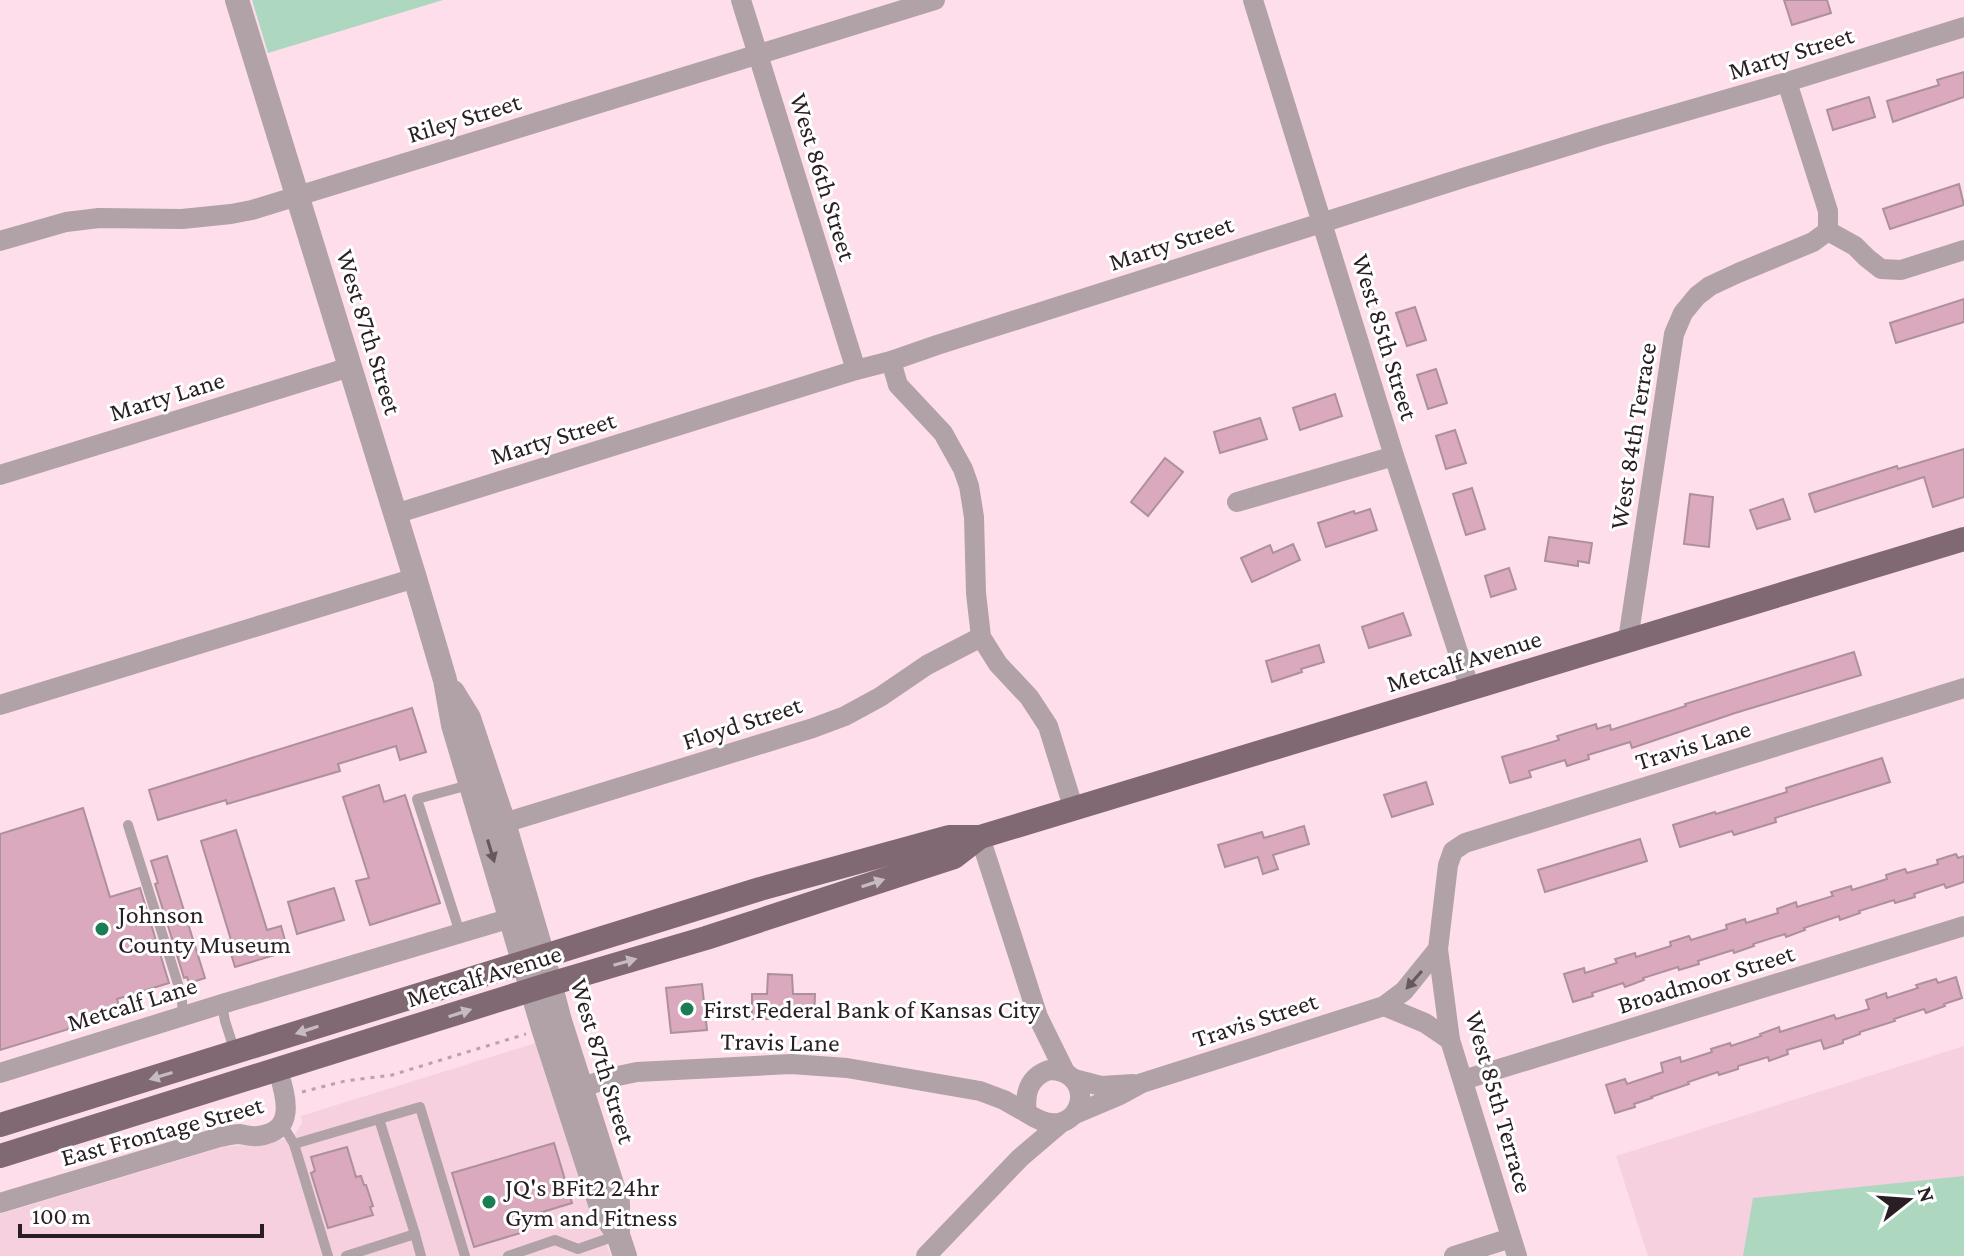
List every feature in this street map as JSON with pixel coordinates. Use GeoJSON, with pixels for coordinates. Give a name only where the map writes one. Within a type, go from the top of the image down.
{"type":"FeatureCollection","features":[{"type":"Feature","properties":{"kind":"main road","name":"Metcalf Avenue"},"geometry":{"type":"LineString","coordinates":[[0,1125],[760,889],[949,837],[980,837],[1074,810],[1964,539]]}},
{"type":"Feature","properties":{"kind":"main road","name":"Metcalf Avenue"},"geometry":{"type":"LineString","coordinates":[[0,1156],[706,938],[954,857],[980,837]]}},
{"type":"Feature","properties":{"kind":"street","name":"West 87th Street"},"geometry":{"type":"LineString","coordinates":[[237,0],[415,578],[445,680],[453,725],[511,918],[533,959]]}},
{"type":"Feature","properties":{"kind":"street","name":"West 86th Street"},"geometry":{"type":"LineString","coordinates":[[741,0],[856,370]]}},
{"type":"Feature","properties":{"kind":"street","name":"Riley Street"},"geometry":{"type":"LineString","coordinates":[[0,241],[66,222],[99,218],[182,219],[231,214],[299,196],[935,0]]}},
{"type":"Feature","properties":{"kind":"street","name":"West 85th Street"},"geometry":{"type":"LineString","coordinates":[[1253,0],[1394,456],[1470,689]]}},
{"type":"Feature","properties":{"kind":"street","name":"Marty Street"},"geometry":{"type":"LineString","coordinates":[[395,514],[891,361],[1588,139],[1964,27]]}},
{"type":"Feature","properties":{"kind":"street"},"geometry":{"type":"LineString","coordinates":[[1787,82],[1828,211],[1828,231],[1855,246],[1881,269],[1901,270],[1964,250]]}},
{"type":"Feature","properties":{"kind":"street","name":"West 84th Terrace"},"geometry":{"type":"LineString","coordinates":[[1628,640],[1674,334],[1683,313],[1710,286],[1813,242],[1828,231]]}},
{"type":"Feature","properties":{"kind":"street"},"geometry":{"type":"LineString","coordinates":[[891,361],[898,385],[943,433],[963,469],[969,486],[975,528],[976,593],[981,637],[998,664],[1029,697],[1048,726],[1074,810]]}},
{"type":"Feature","properties":{"kind":"street","name":"Marty Lane"},"geometry":{"type":"LineString","coordinates":[[0,475],[350,367]]}},
{"type":"Feature","properties":{"kind":"street"},"geometry":{"type":"LineString","coordinates":[[1237,502],[1394,456]]}},
{"type":"Feature","properties":{"kind":"street"},"geometry":{"type":"LineString","coordinates":[[0,705],[415,578]]}},
{"type":"Feature","properties":{"kind":"street","name":"Floyd Street"},"geometry":{"type":"LineString","coordinates":[[504,823],[845,716],[927,665],[981,637]]}},
{"type":"Feature","properties":{"kind":"street","name":"West 87th Street"},"geometry":{"type":"LineString","coordinates":[[445,680],[469,718],[504,823],[533,959],[618,1203],[621,1245]]}},
{"type":"Feature","properties":{"kind":"street","name":"Travis Lane"},"geometry":{"type":"LineString","coordinates":[[1448,865],[1453,851],[1465,843],[1964,688]]}},
{"type":"Feature","properties":{"kind":"street"},"geometry":{"type":"LineString","coordinates":[[980,837],[1038,1017],[1069,1076],[1080,1090],[1079,1107],[1068,1119],[1045,1123],[1030,1115],[1026,1095],[1036,1077],[1041,1056],[1038,1017]]}},
{"type":"Feature","properties":{"kind":"street","name":"West 85th Terrace"},"geometry":{"type":"LineString","coordinates":[[1448,865],[1438,949],[1450,1040],[1514,1247]]}},
{"type":"Feature","properties":{"kind":"street","name":"Metcalf Lane"},"geometry":{"type":"LineString","coordinates":[[0,1073],[511,918]]}},
{"type":"Feature","properties":{"kind":"street","name":"Broadmoor Street"},"geometry":{"type":"LineString","coordinates":[[1463,1080],[1964,926]]}},
{"type":"Feature","properties":{"kind":"street","name":"Travis Street"},"geometry":{"type":"LineString","coordinates":[[926,1256],[1020,1158],[1068,1119],[1142,1083],[1384,1006],[1404,991],[1438,949]]}},
{"type":"Feature","properties":{"kind":"street","name":"West 87th Street"},"geometry":{"type":"LineString","coordinates":[[541,987],[543,1028],[602,1210],[621,1245]]}},
{"type":"Feature","properties":{"kind":"street"},"geometry":{"type":"LineString","coordinates":[[1384,1006],[1425,1023],[1450,1040]]}},
{"type":"Feature","properties":{"kind":"street","name":"Travis Lane"},"geometry":{"type":"LineString","coordinates":[[580,1088],[637,1072],[791,1064],[847,1068],[980,1091],[1030,1115]]}},
{"type":"Feature","properties":{"kind":"street","name":"East Frontage Street"},"geometry":{"type":"LineString","coordinates":[[0,1203],[220,1137],[238,1134],[255,1137],[274,1133],[282,1124],[286,1097],[278,1070]]}},
{"type":"Feature","properties":{"kind":"street"},"geometry":{"type":"LineString","coordinates":[[1036,1077],[1049,1070],[1069,1076]]}},
{"type":"Feature","properties":{"kind":"street","name":"Travis Street"},"geometry":{"type":"LineString","coordinates":[[1069,1076],[1101,1086],[1142,1083]]}},
{"type":"Feature","properties":{"kind":"street","name":"Travis Lane"},"geometry":{"type":"LineString","coordinates":[[980,1091],[1001,1090],[1036,1077]]}},
{"type":"Feature","properties":{"kind":"street","name":"Travis Street"},"geometry":{"type":"LineString","coordinates":[[1020,1158],[1030,1115]]}},
{"type":"Feature","properties":{"kind":"street"},"geometry":{"type":"LineString","coordinates":[[1454,1256],[1514,1247]]}},
{"type":"Feature","properties":{"kind":"lane"},"geometry":{"type":"LineString","coordinates":[[460,933],[417,799],[471,784]]}},
{"type":"Feature","properties":{"kind":"lane"},"geometry":{"type":"LineString","coordinates":[[128,825],[178,984],[183,1016]]}},
{"type":"Feature","properties":{"kind":"lane"},"geometry":{"type":"LineString","coordinates":[[222,1004],[236,1053]]}},
{"type":"Feature","properties":{"kind":"lane"},"geometry":{"type":"LineString","coordinates":[[294,1144],[420,1107],[465,1256]]}},
{"type":"Feature","properties":{"kind":"lane"},"geometry":{"type":"LineString","coordinates":[[379,1119],[421,1256]]}},
{"type":"Feature","properties":{"kind":"lane"},"geometry":{"type":"LineString","coordinates":[[282,1124],[294,1144],[328,1256]]}},
{"type":"Feature","properties":{"kind":"lane"},"geometry":{"type":"LineString","coordinates":[[346,1256],[415,1234]]}},
{"type":"Feature","properties":{"kind":"lane"},"geometry":{"type":"LineString","coordinates":[[508,1256],[555,1240],[578,1249],[621,1245]]}},
{"type":"Feature","properties":{"kind":"path"},"geometry":{"type":"LineString","coordinates":[[296,1094],[345,1081],[392,1075],[543,1028]]}},
{"type":"Feature","properties":{"kind":"shaded area"},"geometry":{"type":"Polygon","coordinates":[[[542,1041],[593,1210],[611,1256],[0,1256],[0,1214],[223,1147],[285,1139],[295,1134],[302,1123],[301,1116],[542,1041]]]}},
{"type":"Feature","properties":{"kind":"shaded area"},"geometry":{"type":"Polygon","coordinates":[[[1964,1046],[1964,1256],[1648,1256],[1616,1156],[1964,1046]]]}},
{"type":"Feature","properties":{"kind":"green space"},"geometry":{"type":"Polygon","coordinates":[[[252,0],[443,0],[268,53],[252,0]]]}},
{"type":"Feature","properties":{"kind":"green space"},"geometry":{"type":"Polygon","coordinates":[[[1964,1176],[1964,1256],[1743,1256],[1753,1198],[1964,1176]]]}},
{"type":"Feature","properties":{"kind":"building"},"geometry":{"type":"Polygon","coordinates":[[[1784,0],[1827,0],[1831,13],[1792,25],[1784,0]]]}},
{"type":"Feature","properties":{"kind":"building"},"geometry":{"type":"Polygon","coordinates":[[[1964,72],[1964,97],[1893,122],[1887,101],[1939,85],[1937,80],[1964,72]]]}},
{"type":"Feature","properties":{"kind":"building"},"geometry":{"type":"Polygon","coordinates":[[[1869,97],[1875,117],[1833,130],[1827,110],[1869,97]]]}},
{"type":"Feature","properties":{"kind":"building"},"geometry":{"type":"Polygon","coordinates":[[[1959,184],[1964,205],[1890,229],[1883,209],[1959,184]]]}},
{"type":"Feature","properties":{"kind":"building"},"geometry":{"type":"Polygon","coordinates":[[[1964,299],[1964,322],[1896,343],[1890,323],[1964,299]]]}},
{"type":"Feature","properties":{"kind":"building"},"geometry":{"type":"Polygon","coordinates":[[[1415,307],[1426,340],[1407,346],[1396,313],[1415,307]]]}},
{"type":"Feature","properties":{"kind":"building"},"geometry":{"type":"Polygon","coordinates":[[[1436,369],[1447,403],[1428,409],[1417,375],[1436,369]]]}},
{"type":"Feature","properties":{"kind":"building"},"geometry":{"type":"Polygon","coordinates":[[[1335,394],[1342,416],[1300,430],[1293,408],[1335,394]]]}},
{"type":"Feature","properties":{"kind":"building"},"geometry":{"type":"Polygon","coordinates":[[[1260,418],[1267,439],[1220,453],[1214,432],[1260,418]]]}},
{"type":"Feature","properties":{"kind":"building"},"geometry":{"type":"Polygon","coordinates":[[[1455,430],[1466,463],[1446,469],[1436,436],[1455,430]]]}},
{"type":"Feature","properties":{"kind":"building"},"geometry":{"type":"Polygon","coordinates":[[[1964,449],[1964,497],[1933,507],[1924,477],[1815,512],[1809,494],[1964,449]]]}},
{"type":"Feature","properties":{"kind":"building"},"geometry":{"type":"Polygon","coordinates":[[[1165,458],[1183,472],[1148,516],[1131,502],[1165,458]]]}},
{"type":"Feature","properties":{"kind":"building"},"geometry":{"type":"Polygon","coordinates":[[[1472,488],[1485,529],[1466,535],[1453,494],[1472,488]]]}},
{"type":"Feature","properties":{"kind":"building"},"geometry":{"type":"Polygon","coordinates":[[[1690,494],[1713,497],[1709,547],[1684,544],[1690,494]]]}},
{"type":"Feature","properties":{"kind":"building"},"geometry":{"type":"Polygon","coordinates":[[[1783,499],[1790,519],[1757,529],[1750,510],[1783,499]]]}},
{"type":"Feature","properties":{"kind":"building"},"geometry":{"type":"Polygon","coordinates":[[[1370,509],[1377,530],[1326,547],[1318,523],[1370,509]]]}},
{"type":"Feature","properties":{"kind":"building"},"geometry":{"type":"Polygon","coordinates":[[[1549,537],[1592,543],[1589,563],[1578,561],[1578,566],[1545,561],[1549,537]]]}},
{"type":"Feature","properties":{"kind":"building"},"geometry":{"type":"Polygon","coordinates":[[[1293,544],[1300,560],[1252,582],[1241,558],[1270,545],[1273,553],[1293,544]]]}},
{"type":"Feature","properties":{"kind":"building"},"geometry":{"type":"Polygon","coordinates":[[[1509,568],[1516,589],[1491,597],[1485,576],[1509,568]]]}},
{"type":"Feature","properties":{"kind":"building"},"geometry":{"type":"Polygon","coordinates":[[[1403,613],[1411,635],[1369,648],[1362,627],[1403,613]]]}},
{"type":"Feature","properties":{"kind":"building"},"geometry":{"type":"Polygon","coordinates":[[[1319,645],[1324,662],[1272,682],[1266,661],[1319,645]]]}},
{"type":"Feature","properties":{"kind":"building"},"geometry":{"type":"Polygon","coordinates":[[[1854,652],[1861,675],[1632,748],[1630,742],[1588,755],[1589,759],[1567,766],[1565,760],[1529,771],[1531,777],[1510,783],[1502,757],[1559,740],[1557,736],[1596,724],[1597,729],[1610,725],[1611,730],[1854,652]]]}},
{"type":"Feature","properties":{"kind":"building"},"geometry":{"type":"Polygon","coordinates":[[[412,708],[426,752],[400,760],[396,746],[338,764],[340,771],[227,804],[226,800],[158,820],[149,790],[412,708]]]}},
{"type":"Feature","properties":{"kind":"building"},"geometry":{"type":"Polygon","coordinates":[[[1882,758],[1890,782],[1775,818],[1776,822],[1734,835],[1732,831],[1680,847],[1673,825],[1787,792],[1786,788],[1882,758]]]}},
{"type":"Feature","properties":{"kind":"building"},"geometry":{"type":"Polygon","coordinates":[[[1426,782],[1433,804],[1392,817],[1384,795],[1426,782]]]}},
{"type":"Feature","properties":{"kind":"building"},"geometry":{"type":"Polygon","coordinates":[[[379,785],[384,802],[405,795],[440,903],[370,925],[356,881],[369,878],[343,797],[379,785]]]}},
{"type":"Feature","properties":{"kind":"building"},"geometry":{"type":"Polygon","coordinates":[[[83,808],[110,897],[140,888],[169,983],[117,999],[121,1013],[0,1050],[0,834],[83,808]]]}},
{"type":"Feature","properties":{"kind":"building"},"geometry":{"type":"Polygon","coordinates":[[[1304,826],[1309,844],[1273,855],[1278,869],[1263,874],[1258,857],[1225,867],[1218,845],[1262,832],[1264,838],[1304,826]]]}},
{"type":"Feature","properties":{"kind":"building"},"geometry":{"type":"Polygon","coordinates":[[[236,830],[267,930],[281,926],[288,951],[235,967],[227,941],[231,940],[201,841],[236,830]]]}},
{"type":"Feature","properties":{"kind":"building"},"geometry":{"type":"Polygon","coordinates":[[[1640,839],[1647,861],[1545,892],[1538,870],[1640,839]]]}},
{"type":"Feature","properties":{"kind":"building"},"geometry":{"type":"Polygon","coordinates":[[[1956,854],[1958,858],[1964,856],[1964,882],[1946,888],[1944,884],[1914,894],[1915,897],[1895,903],[1894,900],[1840,920],[1839,916],[1786,937],[1785,934],[1734,953],[1733,950],[1679,970],[1678,967],[1625,987],[1623,983],[1573,1002],[1564,974],[1584,968],[1585,973],[1617,963],[1615,959],[1635,953],[1636,957],[1671,946],[1670,942],[1689,936],[1691,940],[1727,929],[1726,925],[1745,919],[1746,923],[1778,913],[1777,909],[1796,902],[1797,907],[1833,896],[1831,892],[1851,886],[1852,890],[1887,879],[1886,875],[1905,869],[1907,873],[1938,864],[1937,860],[1956,854]]]}},
{"type":"Feature","properties":{"kind":"building"},"geometry":{"type":"Polygon","coordinates":[[[167,856],[205,978],[189,983],[187,977],[184,978],[151,861],[167,856]]]}},
{"type":"Feature","properties":{"kind":"building"},"geometry":{"type":"Polygon","coordinates":[[[334,888],[344,920],[297,934],[288,902],[334,888]]]}},
{"type":"Feature","properties":{"kind":"building"},"geometry":{"type":"Polygon","coordinates":[[[768,974],[792,975],[793,994],[815,994],[814,1019],[752,1019],[752,994],[767,994],[768,974]]]}},
{"type":"Feature","properties":{"kind":"building"},"geometry":{"type":"Polygon","coordinates":[[[1956,977],[1962,998],[1945,1006],[1894,1019],[1824,1049],[1821,1040],[1787,1050],[1788,1054],[1769,1061],[1768,1057],[1719,1075],[1718,1072],[1615,1113],[1606,1085],[1625,1079],[1627,1084],[1663,1072],[1661,1063],[1680,1057],[1681,1062],[1712,1052],[1711,1049],[1761,1036],[1779,1027],[1780,1032],[1834,1015],[1836,1019],[1869,1009],[1866,1000],[1886,993],[1887,998],[1918,988],[1916,985],[1956,977]]]}},
{"type":"Feature","properties":{"kind":"building","name":"First Federal Bank of Kansas City"},"geometry":{"type":"Polygon","coordinates":[[[702,984],[707,1030],[671,1033],[666,988],[702,984]]]}},
{"type":"Feature","properties":{"kind":"building"},"geometry":{"type":"Polygon","coordinates":[[[554,1143],[572,1203],[523,1218],[527,1231],[474,1247],[452,1173],[554,1143]]]}},
{"type":"Feature","properties":{"kind":"building"},"geometry":{"type":"Polygon","coordinates":[[[347,1147],[356,1177],[361,1176],[366,1185],[373,1215],[328,1228],[311,1173],[315,1171],[311,1157],[347,1147]]]}},
{"type":"Feature","properties":{"kind":"place","name":"Johnson County Museum"},"geometry":{"type":"Point","coordinates":[102,929]}},
{"type":"Feature","properties":{"kind":"place","name":"First Federal Bank of Kansas City"},"geometry":{"type":"Point","coordinates":[687,1009]}},
{"type":"Feature","properties":{"kind":"place","name":"JQ's BFit2 24hr Gym and Fitness"},"geometry":{"type":"Point","coordinates":[489,1202]}}]}
